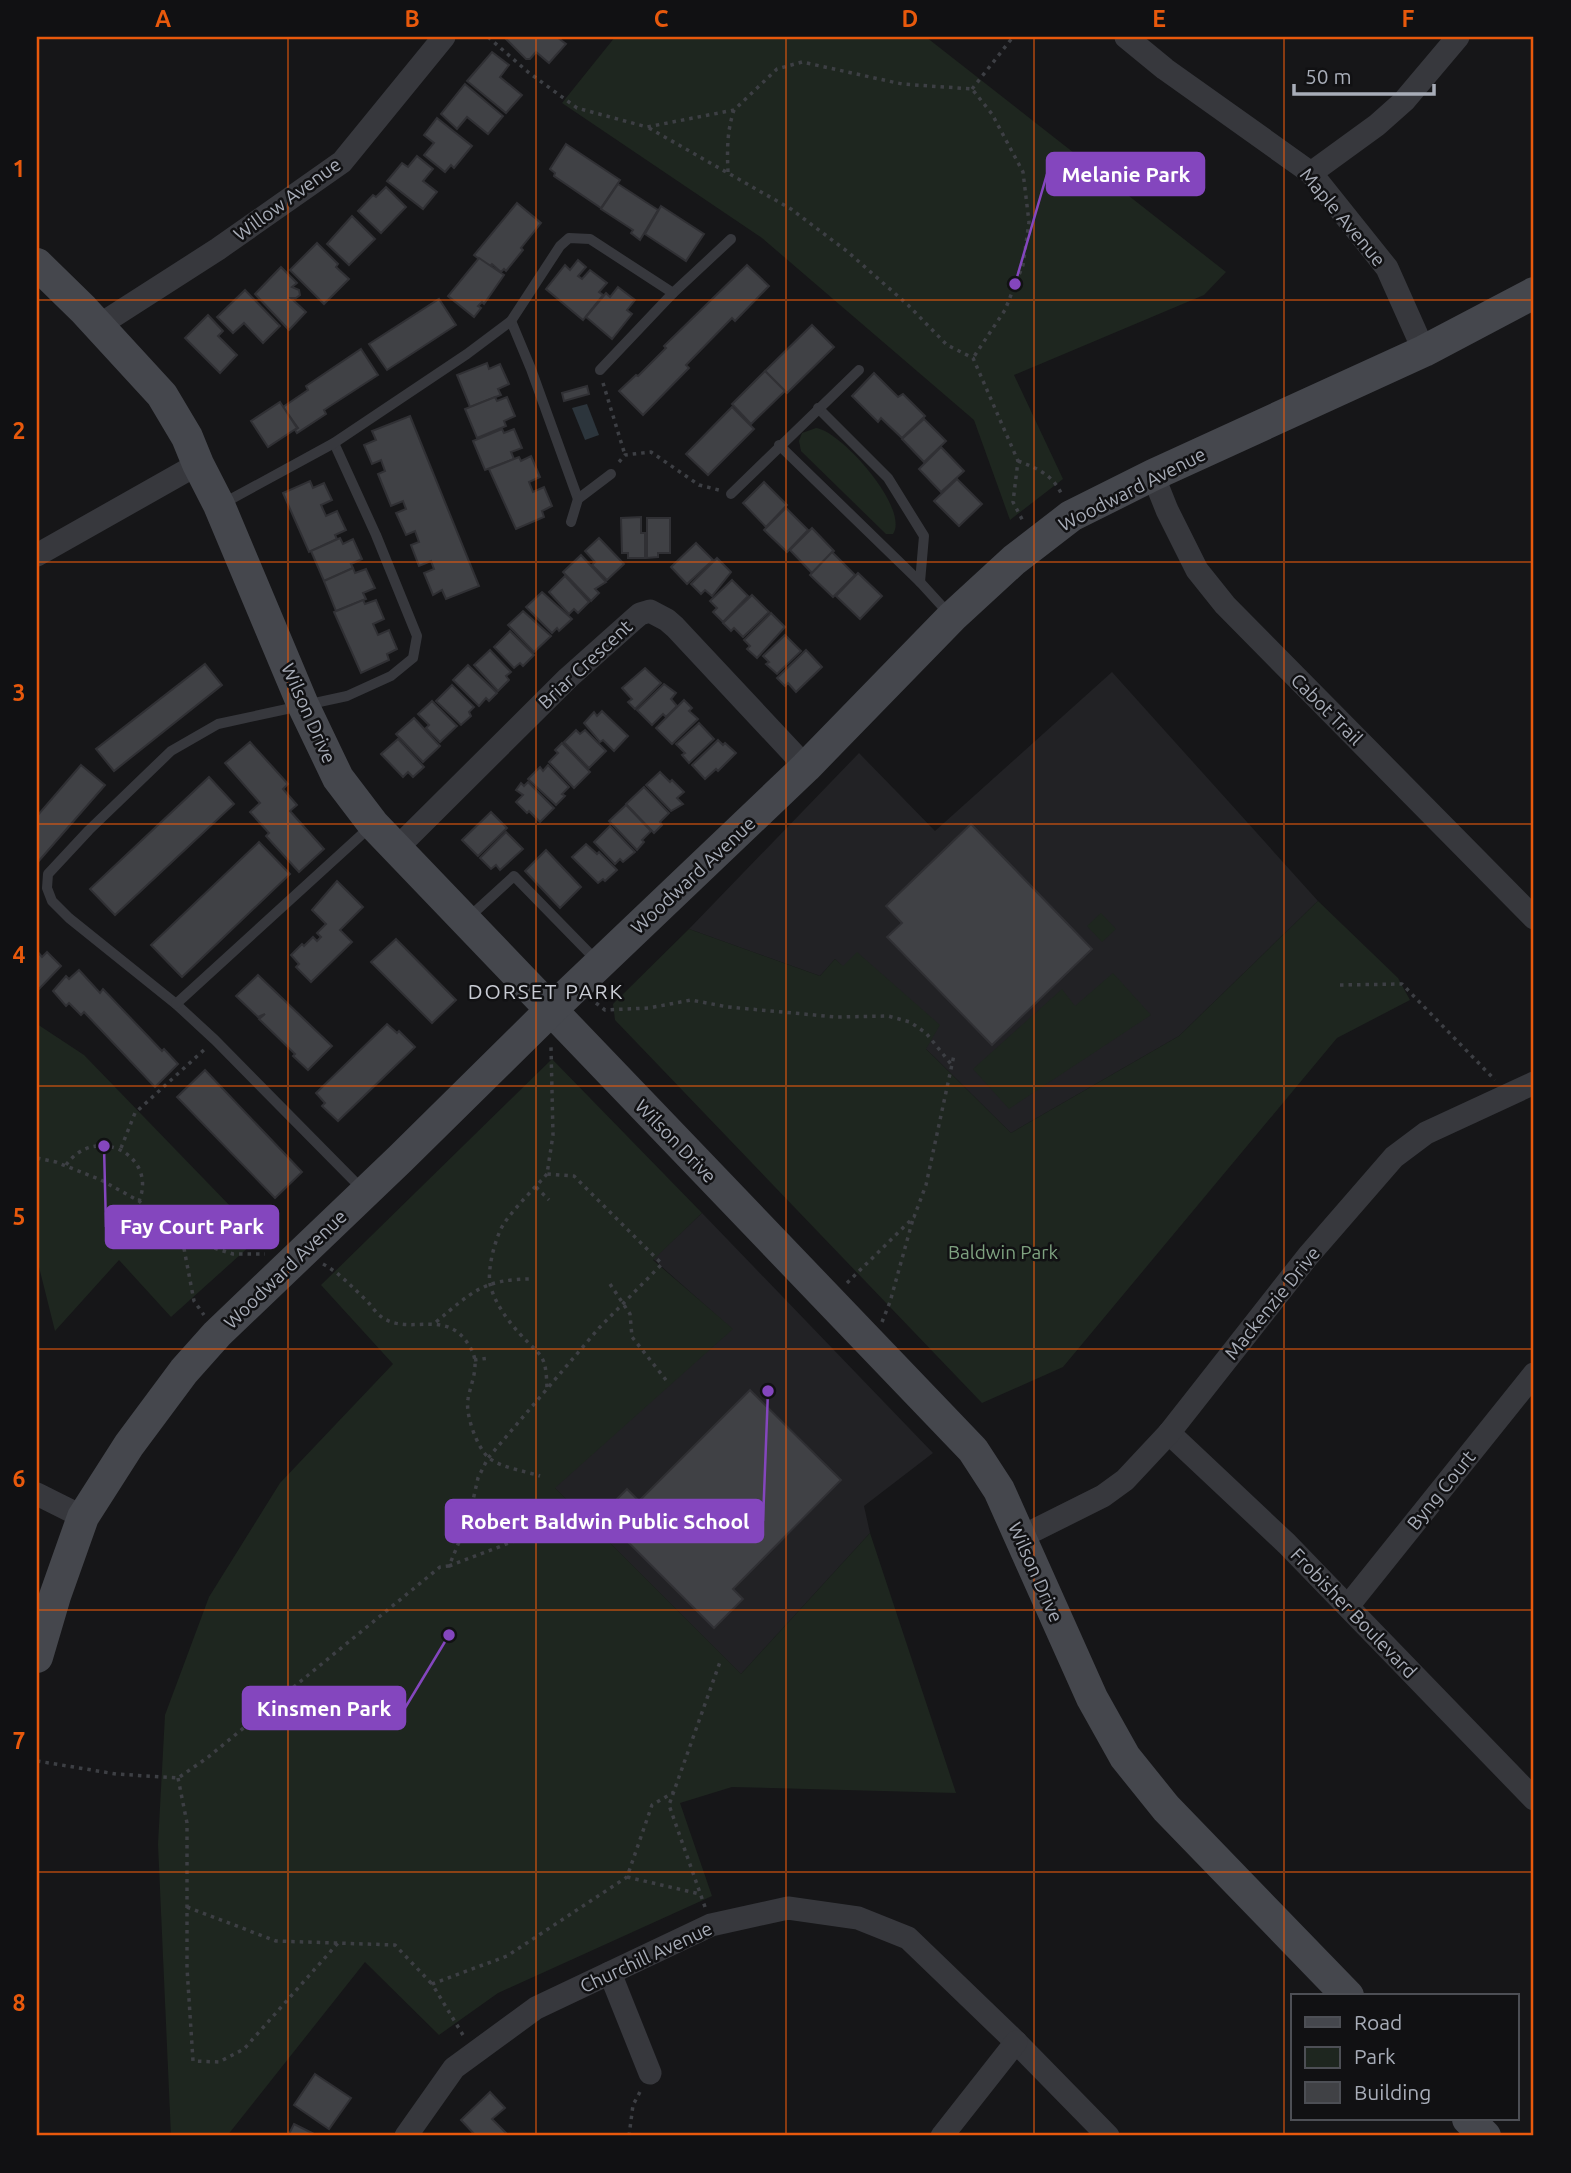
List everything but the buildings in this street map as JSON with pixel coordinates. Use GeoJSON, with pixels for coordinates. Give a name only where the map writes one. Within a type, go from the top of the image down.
{"type":"FeatureCollection","features":[{"type":"Feature","properties":{"kind":"street","name":"Willow Avenue"},"geometry":{"type":"LineString","coordinates":[[99,326],[218,249],[342,162],[444,37]]}},
{"type":"Feature","properties":{"kind":"street","name":"Maple Avenue"},"geometry":{"type":"LineString","coordinates":[[1126,37],[1165,69],[1311,173],[1387,268],[1424,351]]}},
{"type":"Feature","properties":{"kind":"street"},"geometry":{"type":"LineString","coordinates":[[1311,173],[1404,101],[1458,37]]}},
{"type":"Feature","properties":{"kind":"street","name":"Wilson Drive"},"geometry":{"type":"LineString","coordinates":[[37,264],[99,326],[162,396],[187,436],[303,705],[338,778],[396,849],[973,1450],[999,1490],[1092,1698],[1125,1757],[1166,1808],[1347,1994]]}},
{"type":"Feature","properties":{"kind":"street","name":"Woodward Avenue"},"geometry":{"type":"LineString","coordinates":[[37,1657],[83,1517],[130,1445],[184,1371],[218,1334],[551,1010],[806,766],[952,617],[1034,543],[1071,516],[1153,475],[1424,351],[1534,293]]}},
{"type":"Feature","properties":{"kind":"street"},"geometry":{"type":"LineString","coordinates":[[37,555],[198,464]]}},
{"type":"Feature","properties":{"kind":"street","name":"Cabot Trail"},"geometry":{"type":"LineString","coordinates":[[1153,475],[1197,570],[1224,605],[1531,909]]}},
{"type":"Feature","properties":{"kind":"street","name":"Briar Crescent"},"geometry":{"type":"LineString","coordinates":[[396,849],[568,678],[640,614],[650,611],[667,620],[806,766]]}},
{"type":"Feature","properties":{"kind":"street","name":"Mackenzie Drive"},"geometry":{"type":"LineString","coordinates":[[1021,1537],[1103,1496],[1125,1480],[1169,1433],[1308,1256],[1394,1157],[1426,1133],[1534,1083]]}},
{"type":"Feature","properties":{"kind":"street","name":"Byng Court"},"geometry":{"type":"LineString","coordinates":[[1348,1606],[1534,1374]]}},
{"type":"Feature","properties":{"kind":"street","name":"Frobisher Boulevard"},"geometry":{"type":"LineString","coordinates":[[1169,1433],[1287,1544],[1533,1796]]}},
{"type":"Feature","properties":{"kind":"street"},"geometry":{"type":"LineString","coordinates":[[37,1494],[83,1517]]}},
{"type":"Feature","properties":{"kind":"street","name":"Churchill Avenue"},"geometry":{"type":"LineString","coordinates":[[406,2136],[454,2068],[536,2008],[711,1925],[788,1908],[858,1918],[908,1938],[1108,2136]]}},
{"type":"Feature","properties":{"kind":"street"},"geometry":{"type":"LineString","coordinates":[[610,1973],[650,2073]]}},
{"type":"Feature","properties":{"kind":"street"},"geometry":{"type":"LineString","coordinates":[[942,2136],[1016,2042]]}},
{"type":"Feature","properties":{"kind":"street"},"geometry":{"type":"LineString","coordinates":[[1469,2120],[1485,2136]]}},
{"type":"Feature","properties":{"kind":"lane"},"geometry":{"type":"LineString","coordinates":[[219,505],[334,443],[457,361],[511,321],[560,246],[569,238],[590,239],[673,293]]}},
{"type":"Feature","properties":{"kind":"lane"},"geometry":{"type":"LineString","coordinates":[[600,370],[673,293],[731,239]]}},
{"type":"Feature","properties":{"kind":"lane"},"geometry":{"type":"LineString","coordinates":[[511,321],[578,499]]}},
{"type":"Feature","properties":{"kind":"lane"},"geometry":{"type":"LineString","coordinates":[[731,494],[859,370]]}},
{"type":"Feature","properties":{"kind":"lane"},"geometry":{"type":"LineString","coordinates":[[818,408],[888,478],[923,536],[920,582]]}},
{"type":"Feature","properties":{"kind":"lane"},"geometry":{"type":"LineString","coordinates":[[334,443],[376,535],[417,636],[414,658],[391,676],[347,696],[218,724],[171,751],[89,830],[48,874],[47,888],[52,901],[69,918],[176,1004],[215,1040],[365,1192]]}},
{"type":"Feature","properties":{"kind":"lane"},"geometry":{"type":"LineString","coordinates":[[779,445],[920,582],[952,617]]}},
{"type":"Feature","properties":{"kind":"lane"},"geometry":{"type":"LineString","coordinates":[[571,522],[578,499],[611,474]]}},
{"type":"Feature","properties":{"kind":"lane"},"geometry":{"type":"LineString","coordinates":[[176,1004],[373,824]]}},
{"type":"Feature","properties":{"kind":"lane"},"geometry":{"type":"LineString","coordinates":[[465,921],[514,876],[600,964]]}},
{"type":"Feature","properties":{"kind":"path"},"geometry":{"type":"LineString","coordinates":[[488,37],[528,72],[577,108],[647,127],[791,209],[848,252],[908,305],[947,345],[973,358],[1018,461],[1013,502],[1034,543]]}},
{"type":"Feature","properties":{"kind":"path"},"geometry":{"type":"LineString","coordinates":[[972,89],[1013,37]]}},
{"type":"Feature","properties":{"kind":"path"},"geometry":{"type":"LineString","coordinates":[[728,172],[727,144],[734,110],[777,69],[802,62],[902,85],[972,89],[992,114],[1023,172],[1029,222],[1023,265],[1005,310],[973,358]]}},
{"type":"Feature","properties":{"kind":"path"},"geometry":{"type":"LineString","coordinates":[[647,127],[734,110]]}},
{"type":"Feature","properties":{"kind":"path"},"geometry":{"type":"LineString","coordinates":[[600,370],[605,396],[625,454]]}},
{"type":"Feature","properties":{"kind":"path"},"geometry":{"type":"LineString","coordinates":[[625,454],[651,452],[699,485],[731,494]]}},
{"type":"Feature","properties":{"kind":"path"},"geometry":{"type":"LineString","coordinates":[[611,474],[625,454]]}},
{"type":"Feature","properties":{"kind":"path"},"geometry":{"type":"LineString","coordinates":[[1018,461],[1042,470],[1058,486],[1071,516]]}},
{"type":"Feature","properties":{"kind":"path"},"geometry":{"type":"LineString","coordinates":[[1340,985],[1402,984],[1509,1094]]}},
{"type":"Feature","properties":{"kind":"path"},"geometry":{"type":"LineString","coordinates":[[576,986],[605,1010],[649,1008],[691,1000],[728,1007],[836,1017],[888,1016],[910,1021],[926,1033],[951,1064]]}},
{"type":"Feature","properties":{"kind":"path"},"geometry":{"type":"LineString","coordinates":[[547,1389],[547,1369],[540,1352],[520,1334],[500,1308],[490,1283],[494,1252],[503,1224],[547,1174],[553,1135],[551,1010]]}},
{"type":"Feature","properties":{"kind":"path"},"geometry":{"type":"LineString","coordinates":[[121,1149],[135,1113],[215,1040]]}},
{"type":"Feature","properties":{"kind":"path"},"geometry":{"type":"LineString","coordinates":[[872,1345],[890,1302],[926,1185],[954,1055]]}},
{"type":"Feature","properties":{"kind":"path"},"geometry":{"type":"LineString","coordinates":[[65,1166],[81,1149],[100,1145],[121,1149],[132,1159],[142,1176],[144,1191],[139,1201]]}},
{"type":"Feature","properties":{"kind":"path"},"geometry":{"type":"LineString","coordinates":[[37,1158],[101,1180],[139,1201],[182,1238],[233,1254],[302,1254],[338,1272],[383,1318],[401,1324],[435,1323],[454,1329],[471,1347],[475,1378],[467,1400],[467,1412],[470,1426],[488,1458],[540,1476]]}},
{"type":"Feature","properties":{"kind":"path"},"geometry":{"type":"LineString","coordinates":[[449,1566],[469,1518],[478,1478],[488,1458],[624,1302],[662,1264],[574,1176],[547,1174]]}},
{"type":"Feature","properties":{"kind":"path"},"geometry":{"type":"LineString","coordinates":[[536,1187],[549,1200]]}},
{"type":"Feature","properties":{"kind":"path"},"geometry":{"type":"LineString","coordinates":[[830,1300],[914,1217]]}},
{"type":"Feature","properties":{"kind":"path"},"geometry":{"type":"LineString","coordinates":[[182,1238],[194,1301],[218,1334]]}},
{"type":"Feature","properties":{"kind":"path"},"geometry":{"type":"LineString","coordinates":[[435,1323],[474,1290],[508,1279],[532,1279]]}},
{"type":"Feature","properties":{"kind":"path"},"geometry":{"type":"LineString","coordinates":[[610,1284],[630,1314],[632,1337],[666,1380]]}},
{"type":"Feature","properties":{"kind":"path"},"geometry":{"type":"LineString","coordinates":[[474,1360],[489,1358]]}},
{"type":"Feature","properties":{"kind":"path"},"geometry":{"type":"LineString","coordinates":[[37,1761],[116,1774],[178,1778],[207,1758],[440,1567],[449,1566],[577,1517]]}},
{"type":"Feature","properties":{"kind":"path"},"geometry":{"type":"LineString","coordinates":[[711,1925],[669,1805],[720,1662]]}},
{"type":"Feature","properties":{"kind":"path"},"geometry":{"type":"LineString","coordinates":[[178,1778],[187,1823],[187,1968],[193,2061],[219,2062],[243,2049],[338,1943]]}},
{"type":"Feature","properties":{"kind":"path"},"geometry":{"type":"LineString","coordinates":[[432,1984],[507,1956],[627,1877],[652,1805],[674,1792]]}},
{"type":"Feature","properties":{"kind":"path"},"geometry":{"type":"LineString","coordinates":[[627,1877],[701,1895]]}},
{"type":"Feature","properties":{"kind":"path"},"geometry":{"type":"LineString","coordinates":[[187,1907],[276,1941],[395,1945],[432,1984],[474,2054]]}},
{"type":"Feature","properties":{"kind":"path"},"geometry":{"type":"LineString","coordinates":[[629,2136],[633,2105],[650,2073]]}},
{"type":"Feature","properties":{"kind":"shaded area"},"geometry":{"type":"Polygon","coordinates":[[[587,404],[599,435],[585,440],[572,408],[587,404]]]}},
{"type":"Feature","properties":{"kind":"shaded area"},"geometry":{"type":"Polygon","coordinates":[[[1112,672],[1318,901],[1179,1036],[1011,1133],[835,959],[820,976],[689,929],[859,753],[935,831],[1112,672]]]}},
{"type":"Feature","properties":{"kind":"shaded area"},"geometry":{"type":"Polygon","coordinates":[[[702,1213],[933,1453],[864,1506],[870,1533],[741,1674],[554,1487],[732,1329],[653,1259],[702,1213]]]}},
{"type":"Feature","properties":{"kind":"green space"},"geometry":{"type":"Polygon","coordinates":[[[615,37],[926,37],[1226,272],[1204,295],[1014,375],[1063,479],[1010,520],[974,420],[762,238],[562,103],[615,37]]]}},
{"type":"Feature","properties":{"kind":"green space"},"geometry":{"type":"Polygon","coordinates":[[[816,428],[841,442],[883,490],[896,522],[893,534],[886,534],[801,451],[799,441],[802,433],[816,428]]]}},
{"type":"Feature","properties":{"kind":"green space","name":"Baldwin Park"},"geometry":{"type":"Polygon","coordinates":[[[1318,901],[1398,978],[1410,1000],[1337,1038],[1063,1367],[982,1403],[615,1020],[613,1004],[689,929],[820,976],[835,959],[843,966],[857,952],[940,1025],[926,1049],[1011,1133],[1179,1036],[1318,901]]]}},
{"type":"Feature","properties":{"kind":"green space"},"geometry":{"type":"Polygon","coordinates":[[[1101,913],[1116,929],[1102,942],[1087,926],[1101,913]]]}},
{"type":"Feature","properties":{"kind":"green space"},"geometry":{"type":"Polygon","coordinates":[[[1113,973],[1151,1015],[1009,1109],[973,1069],[1062,989],[1075,1006],[1113,973]]]}},
{"type":"Feature","properties":{"kind":"green space"},"geometry":{"type":"Polygon","coordinates":[[[37,1024],[84,1055],[260,1237],[171,1317],[119,1260],[55,1331],[37,1259],[37,1024]]]}},
{"type":"Feature","properties":{"kind":"green space"},"geometry":{"type":"Polygon","coordinates":[[[552,1059],[702,1213],[653,1260],[733,1329],[555,1488],[741,1674],[870,1533],[956,1793],[732,1787],[680,1803],[712,1896],[498,1993],[439,2035],[365,1962],[227,2136],[171,2136],[158,1844],[165,1715],[209,1597],[280,1483],[393,1364],[321,1285],[552,1059]]]}},
{"type":"Feature","properties":{"kind":"place","name":"Melanie Park"},"geometry":{"type":"Point","coordinates":[1015,284]}},
{"type":"Feature","properties":{"kind":"place","name":"Fay Court Park"},"geometry":{"type":"Point","coordinates":[104,1146]}},
{"type":"Feature","properties":{"kind":"place","name":"Robert Baldwin Public School"},"geometry":{"type":"Point","coordinates":[768,1391]}},
{"type":"Feature","properties":{"kind":"place","name":"Kinsmen Park"},"geometry":{"type":"Point","coordinates":[449,1635]}},
{"type":"Feature","properties":{"kind":"district","name":"DORSET PARK"},"geometry":{"type":"Point","coordinates":[546,992]}}]}
